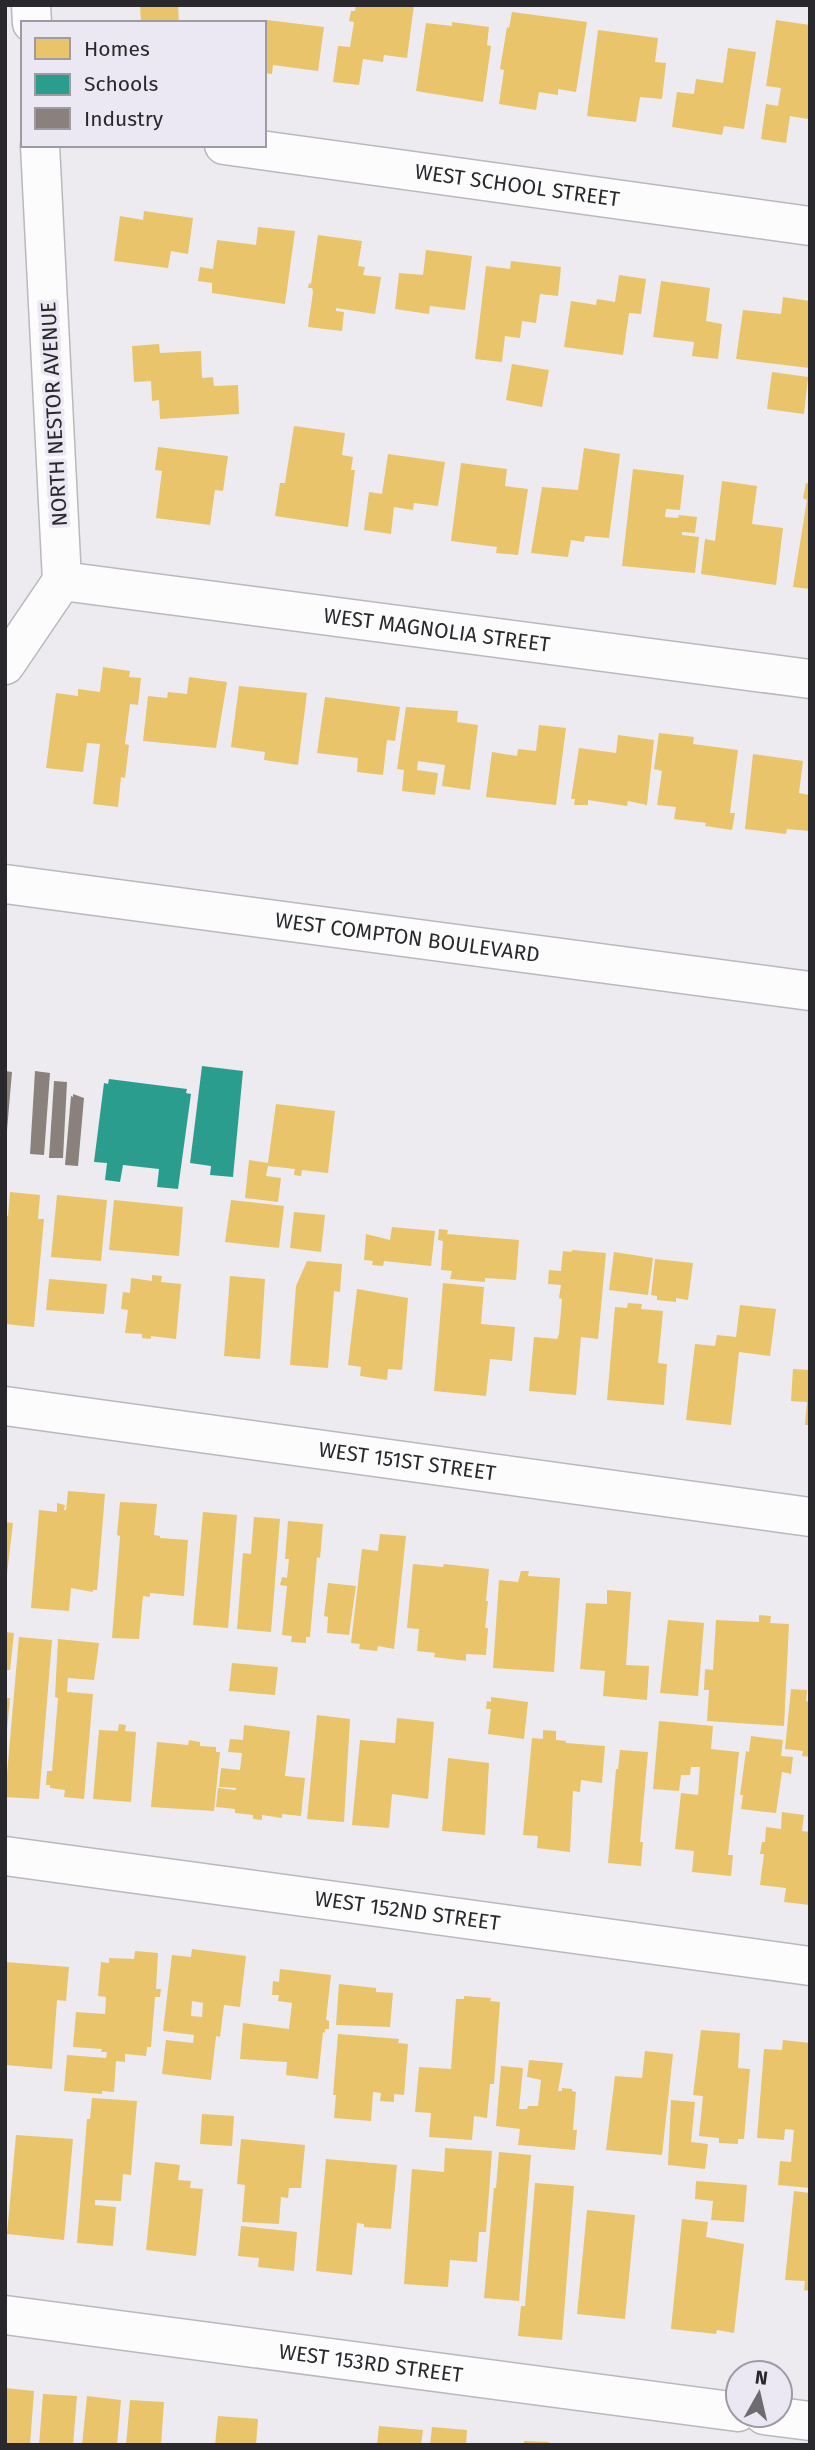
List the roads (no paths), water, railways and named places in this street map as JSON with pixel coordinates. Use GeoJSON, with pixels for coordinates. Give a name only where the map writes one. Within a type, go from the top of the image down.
{"type":"FeatureCollection","features":[{"type":"Feature","properties":{"kind":"street","name":"NORTH NESTOR AVENUE"},"geometry":{"type":"LineString","coordinates":[[40,147],[62,581]]}},
{"type":"Feature","properties":{"kind":"street","name":"WEST SCHOOL STREET"},"geometry":{"type":"LineString","coordinates":[[238,147],[810,226]]}},
{"type":"Feature","properties":{"kind":"street"},"geometry":{"type":"LineString","coordinates":[[5,665],[62,581]]}},
{"type":"Feature","properties":{"kind":"street","name":"WEST MAGNOLIA STREET"},"geometry":{"type":"LineString","coordinates":[[62,581],[810,679]]}},
{"type":"Feature","properties":{"kind":"street","name":"WEST COMPTON BOULEVARD"},"geometry":{"type":"LineString","coordinates":[[5,884],[810,991]]}},
{"type":"Feature","properties":{"kind":"street","name":"WEST 151ST STREET"},"geometry":{"type":"LineString","coordinates":[[5,1406],[810,1517]]}},
{"type":"Feature","properties":{"kind":"street","name":"WEST 152ND STREET"},"geometry":{"type":"LineString","coordinates":[[5,1856],[810,1966]]}},
{"type":"Feature","properties":{"kind":"street","name":"WEST 153RD STREET"},"geometry":{"type":"LineString","coordinates":[[5,2315],[724,2410]]}}]}
